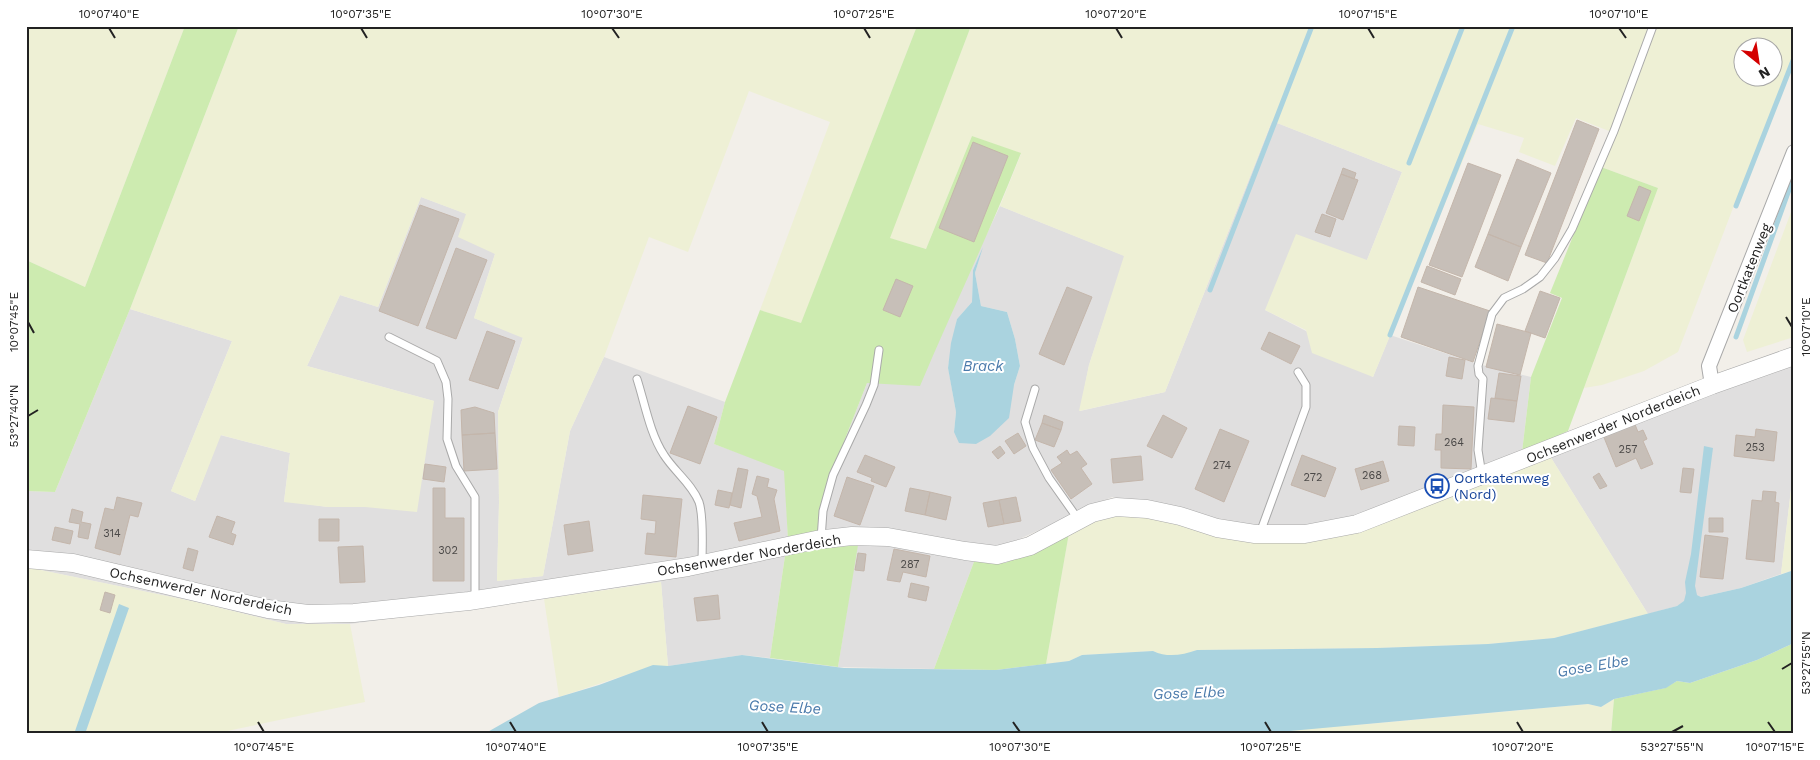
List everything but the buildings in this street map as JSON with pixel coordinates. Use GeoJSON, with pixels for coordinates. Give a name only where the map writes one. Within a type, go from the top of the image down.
{"type":"FeatureCollection","features":[{"type":"Feature","properties":{"kind":"street","name":"Oortkatenweg"},"geometry":{"type":"LineString","coordinates":[[1712,385],[1709,366],[1794,152]]}},
{"type":"Feature","properties":{"kind":"street","name":"Ochsenwerder Norderdeich"},"geometry":{"type":"LineString","coordinates":[[26,559],[74,563],[268,609],[308,614],[354,613],[475,600],[702,564],[821,540],[852,536],[888,537],[998,555],[1030,546],[1078,519],[1092,513],[1116,507],[1147,509],[1180,516],[1218,528],[1260,534],[1305,534],[1357,524],[1712,385],[1794,356]]}},
{"type":"Feature","properties":{"kind":"lane"},"geometry":{"type":"LineString","coordinates":[[1482,476],[1478,450],[1483,378],[1479,374],[1478,366],[1492,314],[1504,298],[1523,289],[1540,277],[1555,258],[1572,229],[1614,131],[1653,26]]}},
{"type":"Feature","properties":{"kind":"lane"},"geometry":{"type":"LineString","coordinates":[[389,337],[437,361],[446,382],[448,399],[447,439],[456,466],[475,497],[475,600]]}},
{"type":"Feature","properties":{"kind":"lane"},"geometry":{"type":"LineString","coordinates":[[821,540],[823,511],[833,475],[874,385],[879,350]]}},
{"type":"Feature","properties":{"kind":"lane"},"geometry":{"type":"LineString","coordinates":[[1260,534],[1306,407],[1306,385],[1298,372]]}},
{"type":"Feature","properties":{"kind":"lane"},"geometry":{"type":"LineString","coordinates":[[637,379],[653,430],[663,454],[690,486],[699,501],[702,564]]}},
{"type":"Feature","properties":{"kind":"lane"},"geometry":{"type":"LineString","coordinates":[[1035,389],[1025,422],[1033,448],[1049,478],[1078,519]]}},
{"type":"Feature","properties":{"kind":"shaded area"},"geometry":{"type":"Polygon","coordinates":[[[1272,121],[1402,172],[1367,260],[1265,310],[1306,331],[1373,377],[1390,335],[1478,364],[1531,377],[1522,452],[1374,510],[1331,522],[1285,527],[1246,524],[1112,497],[975,559],[934,669],[838,667],[857,545],[818,549],[785,556],[770,658],[742,655],[668,666],[661,582],[350,624],[286,624],[196,602],[26,567],[26,491],[55,492],[130,309],[232,341],[171,491],[195,501],[220,435],[290,453],[284,501],[328,507],[365,507],[434,401],[307,366],[340,295],[378,307],[421,197],[467,214],[495,254],[474,318],[523,337],[498,412],[499,503],[497,581],[543,576],[570,431],[604,357],[725,402],[714,444],[785,470],[788,539],[845,439],[867,383],[975,259],[1000,206],[1125,256],[1089,365],[1080,411],[1165,392],[1272,121]],[[981,253],[973,270],[972,302],[957,319],[948,367],[956,412],[954,432],[1014,385],[1020,366],[1007,312],[981,306],[975,273],[981,253]]]}},
{"type":"Feature","properties":{"kind":"shaded area"},"geometry":{"type":"Polygon","coordinates":[[[1794,362],[1794,464],[1781,574],[1741,588],[1701,597],[1697,595],[1677,606],[1648,614],[1550,456],[1794,362]]]}},
{"type":"Feature","properties":{"kind":"green space"},"geometry":{"type":"Polygon","coordinates":[[[26,26],[185,26],[85,287],[26,260],[26,26]]]}},
{"type":"Feature","properties":{"kind":"green space"},"geometry":{"type":"Polygon","coordinates":[[[185,26],[239,26],[130,309],[55,492],[26,491],[26,260],[85,287],[185,26]]]}},
{"type":"Feature","properties":{"kind":"green space"},"geometry":{"type":"Polygon","coordinates":[[[239,26],[917,26],[801,324],[760,310],[830,122],[749,91],[688,252],[649,237],[604,357],[570,431],[543,576],[497,581],[499,503],[498,412],[523,338],[474,318],[495,254],[458,237],[466,214],[421,197],[378,307],[340,295],[307,366],[434,401],[417,512],[365,507],[328,507],[284,502],[290,453],[221,435],[195,501],[171,491],[232,341],[130,309],[239,26]]]}},
{"type":"Feature","properties":{"kind":"green space"},"geometry":{"type":"Polygon","coordinates":[[[917,26],[971,26],[890,238],[926,249],[972,136],[1021,153],[920,386],[867,383],[845,439],[820,530],[788,540],[784,471],[714,444],[725,402],[760,310],[801,323],[917,26]]]}},
{"type":"Feature","properties":{"kind":"green space"},"geometry":{"type":"Polygon","coordinates":[[[971,26],[1794,26],[1794,58],[1782,88],[1782,38],[1732,38],[1732,88],[1782,88],[1733,208],[1678,352],[1644,371],[1602,385],[1584,388],[1658,188],[1601,167],[1614,133],[1576,118],[1555,166],[1519,152],[1524,138],[1478,124],[1373,377],[1312,353],[1306,330],[1265,310],[1296,234],[1367,260],[1402,172],[1272,121],[1165,392],[1079,411],[1089,365],[1124,256],[1000,206],[1021,154],[972,136],[926,249],[889,238],[971,26]]]}},
{"type":"Feature","properties":{"kind":"green space"},"geometry":{"type":"Polygon","coordinates":[[[1601,167],[1658,188],[1568,431],[1522,452],[1531,377],[1562,298],[1550,293],[1601,167]]]}},
{"type":"Feature","properties":{"kind":"green space"},"geometry":{"type":"Polygon","coordinates":[[[1794,204],[1794,337],[1747,352],[1743,340],[1794,204]]]}},
{"type":"Feature","properties":{"kind":"green space"},"geometry":{"type":"Polygon","coordinates":[[[1550,456],[1648,614],[1554,638],[1488,644],[1377,648],[1197,650],[1183,655],[1162,655],[1153,651],[1082,655],[1069,661],[1046,664],[1069,533],[1109,515],[1356,531],[1550,456]]]}},
{"type":"Feature","properties":{"kind":"green space"},"geometry":{"type":"Polygon","coordinates":[[[1794,464],[1794,570],[1781,574],[1794,464]]]}},
{"type":"Feature","properties":{"kind":"green space"},"geometry":{"type":"Polygon","coordinates":[[[1069,533],[1046,664],[996,670],[934,669],[975,559],[1005,563],[1069,533]]]}},
{"type":"Feature","properties":{"kind":"green space"},"geometry":{"type":"Polygon","coordinates":[[[858,545],[838,667],[770,658],[785,556],[818,549],[858,545]]]}},
{"type":"Feature","properties":{"kind":"green space"},"geometry":{"type":"Polygon","coordinates":[[[26,567],[196,602],[286,624],[350,624],[365,702],[213,734],[26,734],[26,567]]]}},
{"type":"Feature","properties":{"kind":"green space"},"geometry":{"type":"Polygon","coordinates":[[[661,582],[668,666],[653,666],[559,697],[544,599],[661,582]]]}},
{"type":"Feature","properties":{"kind":"green space"},"geometry":{"type":"Polygon","coordinates":[[[1794,643],[1794,734],[1611,734],[1614,699],[1665,688],[1677,681],[1690,683],[1757,660],[1794,643]]]}},
{"type":"Feature","properties":{"kind":"green space"},"geometry":{"type":"Polygon","coordinates":[[[1614,699],[1611,734],[1191,734],[1368,724],[1588,704],[1601,707],[1614,699]]]}},
{"type":"Feature","properties":{"kind":"water","name":"Brack"},"geometry":{"type":"Polygon","coordinates":[[[983,247],[975,273],[981,306],[1007,312],[1020,366],[1014,385],[1009,418],[990,436],[976,444],[959,443],[954,432],[956,412],[948,368],[951,343],[957,319],[972,302],[973,270],[983,247]]]}},
{"type":"Feature","properties":{"kind":"water","name":"Gose Elbe"},"geometry":{"type":"Polygon","coordinates":[[[1704,446],[1713,448],[1695,586],[1697,595],[1701,597],[1741,588],[1794,570],[1794,643],[1757,660],[1690,683],[1677,681],[1666,688],[1614,699],[1601,707],[1588,704],[1290,731],[1191,734],[675,734],[657,732],[649,734],[484,734],[539,703],[599,685],[653,665],[668,666],[742,655],[844,668],[996,670],[1069,661],[1082,655],[1153,651],[1170,655],[1197,650],[1377,648],[1488,644],[1554,638],[1677,606],[1684,601],[1704,446]]]}},
{"type":"Feature","properties":{"kind":"water"},"geometry":{"type":"Polygon","coordinates":[[[119,604],[129,608],[85,734],[74,734],[119,604]]]}},
{"type":"Feature","properties":{"kind":"waterway"},"geometry":{"type":"LineString","coordinates":[[1210,290],[1312,26]]}},
{"type":"Feature","properties":{"kind":"waterway"},"geometry":{"type":"LineString","coordinates":[[1409,163],[1463,26]]}},
{"type":"Feature","properties":{"kind":"waterway"},"geometry":{"type":"LineString","coordinates":[[1390,335],[1513,26]]}},
{"type":"Feature","properties":{"kind":"waterway"},"geometry":{"type":"LineString","coordinates":[[1736,206],[1794,58]]}},
{"type":"Feature","properties":{"kind":"waterway"},"geometry":{"type":"LineString","coordinates":[[1736,337],[1794,176]]}},
{"type":"Feature","properties":{"kind":"place","name":"Oortkatenweg (Nord)"},"geometry":{"type":"Point","coordinates":[1437,486]}}]}
